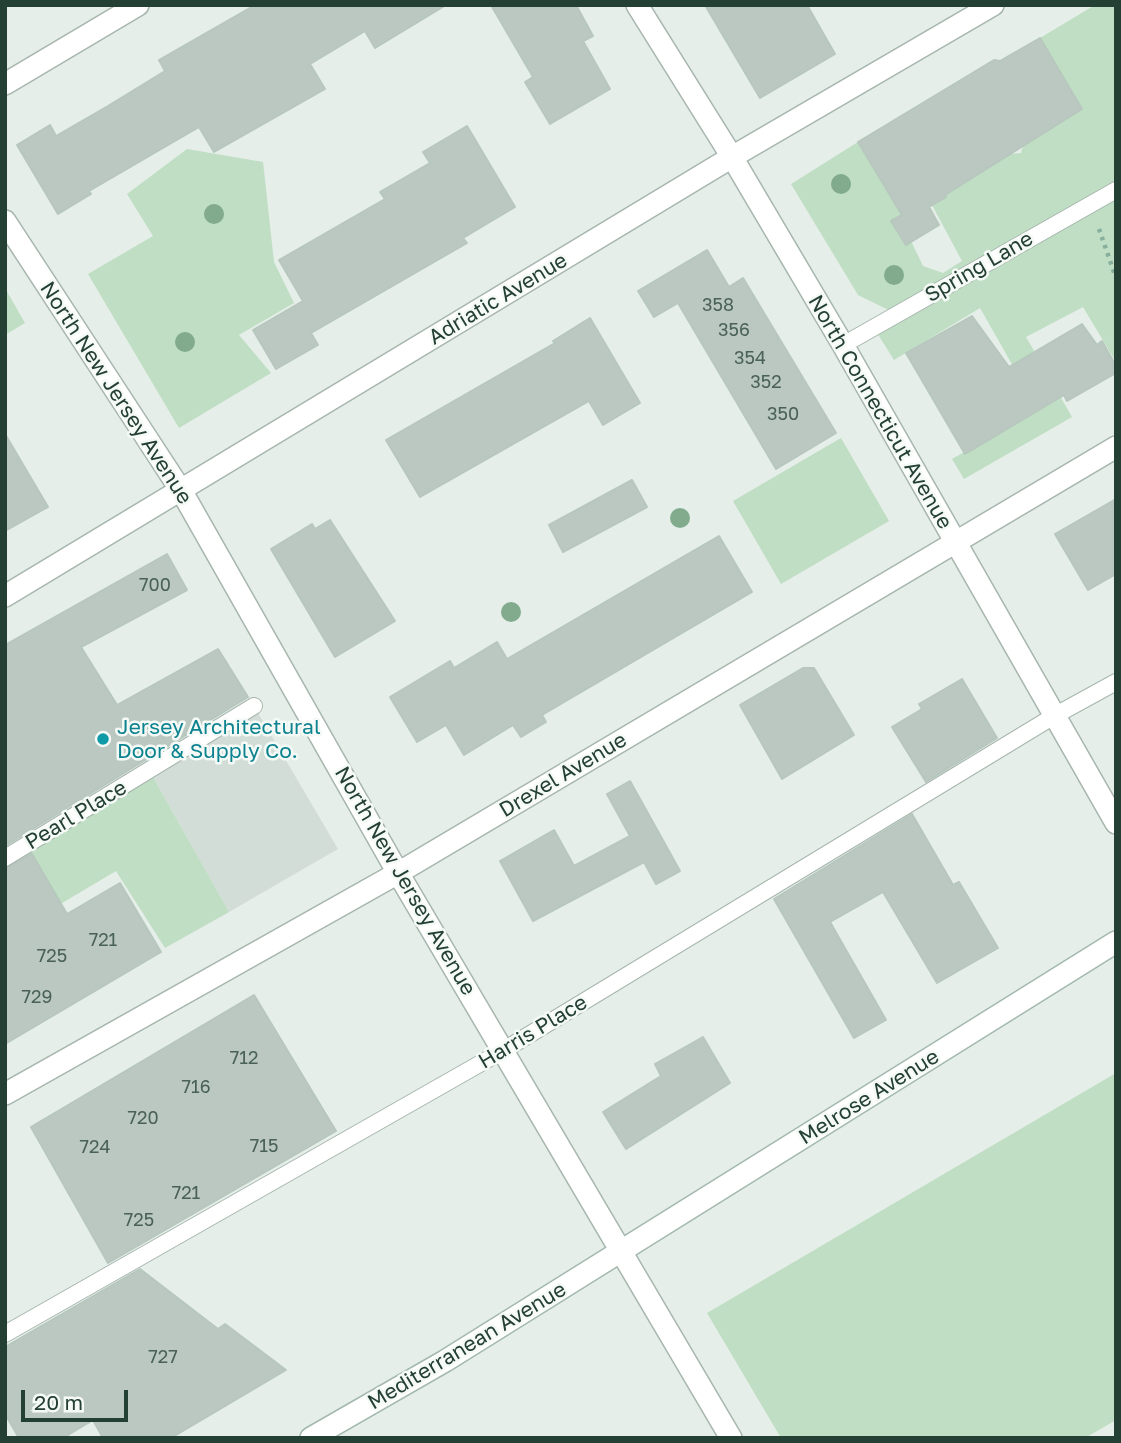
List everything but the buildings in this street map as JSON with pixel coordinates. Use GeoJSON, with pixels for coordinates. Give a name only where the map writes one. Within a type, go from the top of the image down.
{"type":"FeatureCollection","features":[{"type":"Feature","properties":{"kind":"street"},"geometry":{"type":"LineString","coordinates":[[5,84],[138,5]]}},
{"type":"Feature","properties":{"kind":"street","name":"North Connecticut Avenue"},"geometry":{"type":"LineString","coordinates":[[636,5],[732,157],[843,345],[1116,823]]}},
{"type":"Feature","properties":{"kind":"street","name":"Adriatic Avenue"},"geometry":{"type":"LineString","coordinates":[[5,596],[182,492],[732,157],[993,5]]}},
{"type":"Feature","properties":{"kind":"street","name":"North New Jersey Avenue"},"geometry":{"type":"LineString","coordinates":[[5,221],[182,492],[398,873],[731,1438]]}},
{"type":"Feature","properties":{"kind":"street","name":"Drexel Avenue"},"geometry":{"type":"LineString","coordinates":[[5,1094],[398,873],[1116,447]]}},
{"type":"Feature","properties":{"kind":"street","name":"Melrose Avenue"},"geometry":{"type":"LineString","coordinates":[[621,1251],[1116,942]]}},
{"type":"Feature","properties":{"kind":"street","name":"Mediterranean Avenue"},"geometry":{"type":"LineString","coordinates":[[311,1438],[445,1361],[621,1251]]}},
{"type":"Feature","properties":{"kind":"lane","name":"Spring Lane"},"geometry":{"type":"LineString","coordinates":[[843,345],[1116,190]]}},
{"type":"Feature","properties":{"kind":"lane","name":"Harris Place"},"geometry":{"type":"LineString","coordinates":[[5,1335],[504,1050],[1054,716],[1116,682]]}},
{"type":"Feature","properties":{"kind":"lane","name":"Pearl Place"},"geometry":{"type":"LineString","coordinates":[[5,858],[254,706]]}},
{"type":"Feature","properties":{"kind":"shaded area"},"geometry":{"type":"Polygon","coordinates":[[[254,706],[338,849],[229,912],[149,770],[254,706]]]}},
{"type":"Feature","properties":{"kind":"green space"},"geometry":{"type":"Polygon","coordinates":[[[1095,5],[1116,5],[1116,362],[1083,307],[1026,337],[1072,417],[964,479],[952,459],[1038,410],[980,308],[894,360],[874,328],[897,314],[858,295],[791,184],[858,142],[902,215],[891,221],[905,244],[911,241],[923,266],[943,273],[962,261],[932,205],[946,197],[944,193],[1009,154],[1021,153],[1023,146],[1082,109],[1040,38],[1095,5]]]}},
{"type":"Feature","properties":{"kind":"green space"},"geometry":{"type":"Polygon","coordinates":[[[187,149],[263,162],[274,262],[294,303],[239,335],[271,373],[179,428],[88,274],[153,236],[127,194],[187,149]]]}},
{"type":"Feature","properties":{"kind":"green space"},"geometry":{"type":"Polygon","coordinates":[[[5,288],[25,323],[5,335],[5,288]]]}},
{"type":"Feature","properties":{"kind":"green space"},"geometry":{"type":"Polygon","coordinates":[[[841,438],[889,521],[781,584],[733,501],[841,438]]]}},
{"type":"Feature","properties":{"kind":"green space"},"geometry":{"type":"Polygon","coordinates":[[[149,770],[229,912],[165,948],[116,871],[5,937],[5,858],[149,770]]]}},
{"type":"Feature","properties":{"kind":"green space"},"geometry":{"type":"Polygon","coordinates":[[[1116,1073],[1116,1420],[1085,1438],[781,1438],[707,1313],[1116,1073]]]}},
{"type":"Feature","properties":{"kind":"place","name":"Jersey Architectural Door & Supply Co."},"geometry":{"type":"Point","coordinates":[103,739]}}]}
